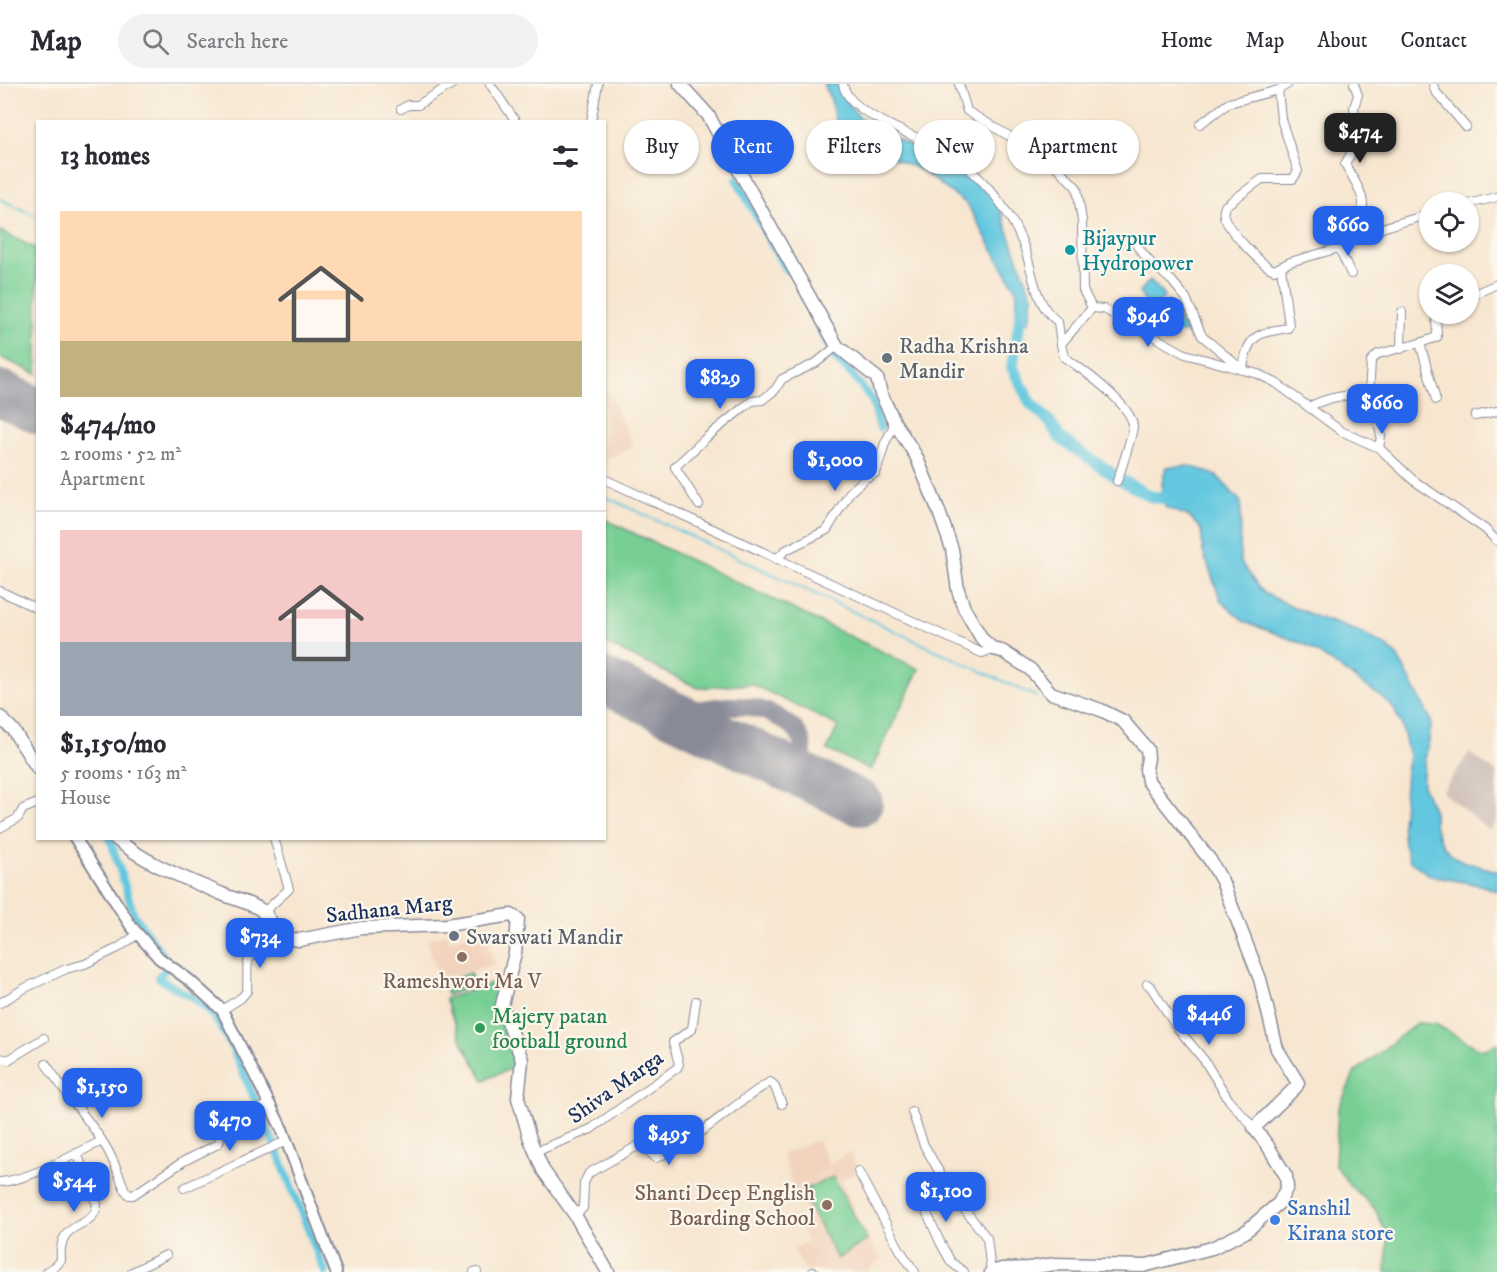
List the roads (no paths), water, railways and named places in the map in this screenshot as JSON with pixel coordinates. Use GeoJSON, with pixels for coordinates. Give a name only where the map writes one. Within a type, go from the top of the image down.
{"type":"FeatureCollection","features":[{"type":"Feature","properties":{"kind":"main road"},"geometry":{"type":"LineString","coordinates":[[680,84],[708,115],[837,346],[877,378],[881,394],[895,423],[916,456],[938,509],[952,549],[958,590],[964,608],[982,639],[993,649],[1002,651],[1030,669],[1051,693],[1101,710],[1123,721],[1147,749],[1148,782],[1210,860],[1222,881],[1260,979],[1277,1049],[1298,1083],[1254,1128],[1287,1176],[1287,1187],[1279,1203],[1245,1232],[1212,1248],[1143,1266],[1055,1264],[991,1272]]}},
{"type":"Feature","properties":{"kind":"main road"},"geometry":{"type":"LineString","coordinates":[[0,717],[13,730],[36,763]]}},
{"type":"Feature","properties":{"kind":"main road","name":"Sadhana Marg"},"geometry":{"type":"LineString","coordinates":[[117,840],[130,851],[155,864],[261,910],[282,937],[299,940],[362,928],[447,925],[511,915],[518,919],[515,953],[502,1005],[522,1060],[518,1098],[535,1152]]}},
{"type":"Feature","properties":{"kind":"main road"},"geometry":{"type":"LineString","coordinates":[[535,1152],[543,1170],[575,1215],[608,1272]]}},
{"type":"Feature","properties":{"kind":"street"},"geometry":{"type":"LineString","coordinates":[[401,109],[408,105],[418,105],[452,84]]}},
{"type":"Feature","properties":{"kind":"street"},"geometry":{"type":"LineString","coordinates":[[490,84],[515,120]]}},
{"type":"Feature","properties":{"kind":"street"},"geometry":{"type":"LineString","coordinates":[[591,120],[598,84]]}},
{"type":"Feature","properties":{"kind":"street"},"geometry":{"type":"LineString","coordinates":[[843,84],[843,89],[855,105],[880,121],[928,141],[957,159],[985,184],[1008,213],[1022,239],[1040,299],[1048,315],[1058,322],[1064,357],[1093,377],[1129,414],[1133,427],[1118,478]]}},
{"type":"Feature","properties":{"kind":"street"},"geometry":{"type":"LineString","coordinates":[[959,84],[967,111],[1051,161],[1077,188],[1082,220],[1083,290],[1092,308]]}},
{"type":"Feature","properties":{"kind":"street"},"geometry":{"type":"LineString","coordinates":[[1200,124],[1229,103],[1278,90],[1288,84]]}},
{"type":"Feature","properties":{"kind":"street"},"geometry":{"type":"LineString","coordinates":[[1353,239],[1364,214],[1358,187],[1345,164],[1354,148],[1356,126],[1354,107],[1358,95],[1354,84]]}},
{"type":"Feature","properties":{"kind":"street"},"geometry":{"type":"LineString","coordinates":[[1433,84],[1435,91],[1466,127]]}},
{"type":"Feature","properties":{"kind":"street"},"geometry":{"type":"LineString","coordinates":[[1278,90],[1281,118],[1298,171],[1293,178],[1262,178],[1224,206],[1224,217],[1252,255],[1274,270],[1290,262],[1339,248],[1353,239],[1419,218]]}},
{"type":"Feature","properties":{"kind":"street"},"geometry":{"type":"LineString","coordinates":[[1479,201],[1497,197]]}},
{"type":"Feature","properties":{"kind":"street"},"geometry":{"type":"LineString","coordinates":[[1132,240],[1150,262],[1172,281],[1186,298],[1202,336],[1243,370]]}},
{"type":"Feature","properties":{"kind":"street"},"geometry":{"type":"LineString","coordinates":[[1339,248],[1352,274]]}},
{"type":"Feature","properties":{"kind":"street"},"geometry":{"type":"LineString","coordinates":[[1243,370],[1252,340],[1262,333],[1288,328],[1281,267]]}},
{"type":"Feature","properties":{"kind":"street"},"geometry":{"type":"LineString","coordinates":[[1479,292],[1497,284]]}},
{"type":"Feature","properties":{"kind":"street"},"geometry":{"type":"LineString","coordinates":[[1061,344],[1092,308]]}},
{"type":"Feature","properties":{"kind":"street"},"geometry":{"type":"LineString","coordinates":[[1092,308],[1104,309],[1185,354],[1258,374],[1276,383],[1341,431],[1379,448],[1413,480],[1485,529],[1497,541]]}},
{"type":"Feature","properties":{"kind":"street"},"geometry":{"type":"LineString","coordinates":[[1401,349],[1402,312]]}},
{"type":"Feature","properties":{"kind":"street"},"geometry":{"type":"LineString","coordinates":[[1379,448],[1381,436],[1375,406],[1369,395],[1371,361],[1378,354],[1437,337],[1436,324]]}},
{"type":"Feature","properties":{"kind":"street"},"geometry":{"type":"LineString","coordinates":[[1420,343],[1436,400]]}},
{"type":"Feature","properties":{"kind":"street"},"geometry":{"type":"LineString","coordinates":[[699,505],[675,467],[707,437],[752,401],[762,400],[775,390],[782,379],[816,363],[837,346]]}},
{"type":"Feature","properties":{"kind":"street"},"geometry":{"type":"LineString","coordinates":[[1308,407],[1324,399],[1340,395],[1369,395]]}},
{"type":"Feature","properties":{"kind":"street"},"geometry":{"type":"LineString","coordinates":[[1475,416],[1497,411]]}},
{"type":"Feature","properties":{"kind":"street"},"geometry":{"type":"LineString","coordinates":[[776,559],[786,550],[827,530],[850,492],[866,478],[876,473],[885,443],[895,423]]}},
{"type":"Feature","properties":{"kind":"street"},"geometry":{"type":"LineString","coordinates":[[606,479],[982,653],[993,649]]}},
{"type":"Feature","properties":{"kind":"street"},"geometry":{"type":"LineString","coordinates":[[0,591],[36,608]]}},
{"type":"Feature","properties":{"kind":"street"},"geometry":{"type":"LineString","coordinates":[[0,828],[18,818],[23,809],[36,804]]}},
{"type":"Feature","properties":{"kind":"street"},"geometry":{"type":"LineString","coordinates":[[76,840],[130,926],[159,958],[189,980],[222,1010],[286,1141],[336,1272]]}},
{"type":"Feature","properties":{"kind":"street"},"geometry":{"type":"LineString","coordinates":[[263,913],[289,890],[275,840]]}},
{"type":"Feature","properties":{"kind":"street"},"geometry":{"type":"LineString","coordinates":[[222,1010],[241,998],[247,991],[249,957],[259,951],[277,947],[279,944],[274,928]]}},
{"type":"Feature","properties":{"kind":"street"},"geometry":{"type":"LineString","coordinates":[[0,1003],[25,988],[118,948],[138,934]]}},
{"type":"Feature","properties":{"kind":"street"},"geometry":{"type":"LineString","coordinates":[[1147,984],[1175,1025],[1204,1060],[1229,1100],[1254,1128]]}},
{"type":"Feature","properties":{"kind":"street","name":"Shiva Marga"},"geometry":{"type":"LineString","coordinates":[[535,1152],[591,1129],[677,1068],[679,1064],[674,1042],[692,1029],[696,1001]]}},
{"type":"Feature","properties":{"kind":"street"},"geometry":{"type":"LineString","coordinates":[[0,1058],[8,1060],[44,1038]]}},
{"type":"Feature","properties":{"kind":"street"},"geometry":{"type":"LineString","coordinates":[[46,1064],[102,1141],[129,1195],[133,1195],[192,1155],[218,1144],[220,1140],[218,1130],[227,1122],[268,1105]]}},
{"type":"Feature","properties":{"kind":"street"},"geometry":{"type":"LineString","coordinates":[[575,1215],[583,1208],[584,1182],[589,1173],[641,1144],[656,1158],[675,1150],[730,1112],[747,1096],[770,1082],[774,1085],[782,1104]]}},
{"type":"Feature","properties":{"kind":"street"},"geometry":{"type":"LineString","coordinates":[[912,1112],[924,1144],[950,1191],[987,1238],[991,1272]]}},
{"type":"Feature","properties":{"kind":"street"},"geometry":{"type":"LineString","coordinates":[[0,1182],[27,1175],[102,1141]]}},
{"type":"Feature","properties":{"kind":"street"},"geometry":{"type":"LineString","coordinates":[[184,1188],[286,1141]]}},
{"type":"Feature","properties":{"kind":"street"},"geometry":{"type":"LineString","coordinates":[[46,1272],[61,1260],[62,1239],[69,1231],[93,1215],[96,1210],[94,1197],[77,1153]]}},
{"type":"Feature","properties":{"kind":"street"},"geometry":{"type":"LineString","coordinates":[[858,1171],[900,1250],[915,1272]]}},
{"type":"Feature","properties":{"kind":"street"},"geometry":{"type":"LineString","coordinates":[[912,1187],[922,1202],[951,1262],[964,1272]]}},
{"type":"Feature","properties":{"kind":"street"},"geometry":{"type":"LineString","coordinates":[[132,1272],[165,1255]]}},
{"type":"Feature","properties":{"kind":"water"},"geometry":{"type":"Polygon","coordinates":[[[824,84],[840,84],[848,103],[864,120],[835,120],[831,100],[824,84]]]}},
{"type":"Feature","properties":{"kind":"water"},"geometry":{"type":"Polygon","coordinates":[[[902,142],[914,148],[914,167],[902,162],[902,142]]]}},
{"type":"Feature","properties":{"kind":"water"},"geometry":{"type":"Polygon","coordinates":[[[926,174],[963,174],[996,199],[1032,296],[1029,323],[1016,314],[1017,292],[967,204],[926,174]]]}},
{"type":"Feature","properties":{"kind":"water"},"geometry":{"type":"Polygon","coordinates":[[[1150,280],[1165,296],[1152,311],[1139,293],[1150,280]]]}},
{"type":"Feature","properties":{"kind":"water"},"geometry":{"type":"Polygon","coordinates":[[[1168,300],[1179,315],[1178,321],[1189,332],[1168,331],[1154,316],[1168,300]]]}},
{"type":"Feature","properties":{"kind":"water"},"geometry":{"type":"Polygon","coordinates":[[[1191,466],[1217,476],[1241,502],[1240,561],[1259,588],[1268,595],[1314,616],[1360,632],[1385,645],[1397,656],[1431,720],[1423,781],[1434,813],[1436,831],[1452,855],[1468,863],[1497,871],[1497,891],[1480,885],[1431,876],[1410,861],[1404,845],[1402,825],[1409,756],[1402,726],[1394,709],[1383,698],[1306,645],[1245,622],[1221,601],[1203,552],[1201,529],[1188,516],[1166,508],[1162,497],[1162,482],[1166,467],[1191,466]]]}},
{"type":"Feature","properties":{"kind":"waterway"},"geometry":{"type":"LineString","coordinates":[[737,180],[784,267],[793,274]]}},
{"type":"Feature","properties":{"kind":"waterway"},"geometry":{"type":"LineString","coordinates":[[0,199],[36,216]]}},
{"type":"Feature","properties":{"kind":"waterway"},"geometry":{"type":"LineString","coordinates":[[802,293],[834,357],[872,400],[880,428]]}},
{"type":"Feature","properties":{"kind":"waterway"},"geometry":{"type":"LineString","coordinates":[[1023,303],[1012,367],[1031,404],[1050,422],[1060,438],[1121,480],[1152,497],[1177,499]]}},
{"type":"Feature","properties":{"kind":"waterway"},"geometry":{"type":"LineString","coordinates":[[606,497],[1037,697]]}},
{"type":"Feature","properties":{"kind":"waterway"},"geometry":{"type":"LineString","coordinates":[[111,840],[134,915],[170,965],[158,977],[196,1000],[211,1013],[227,1037],[257,1104]]}},
{"type":"Feature","properties":{"kind":"waterway"},"geometry":{"type":"LineString","coordinates":[[261,1114],[274,1144]]}},
{"type":"Feature","properties":{"kind":"waterway"},"geometry":{"type":"LineString","coordinates":[[276,1148],[325,1272]]}},
{"type":"Feature","properties":{"kind":"place","name":"Bijaypur Hydropower"},"geometry":{"type":"Point","coordinates":[1070,250]}},
{"type":"Feature","properties":{"kind":"place","name":"Radha Krishna Mandir"},"geometry":{"type":"Point","coordinates":[887,358]}},
{"type":"Feature","properties":{"kind":"place","name":"Swarswati Mandir"},"geometry":{"type":"Point","coordinates":[454,936]}},
{"type":"Feature","properties":{"kind":"place","name":"Rameshwori Ma V"},"geometry":{"type":"Point","coordinates":[462,957]}},
{"type":"Feature","properties":{"kind":"place","name":"Majery patan football ground"},"geometry":{"type":"Point","coordinates":[480,1028]}},
{"type":"Feature","properties":{"kind":"place","name":"Shanti Deep English Boarding School"},"geometry":{"type":"Point","coordinates":[827,1205]}},
{"type":"Feature","properties":{"kind":"place","name":"Sanshil Kirana store"},"geometry":{"type":"Point","coordinates":[1275,1220]}}]}
